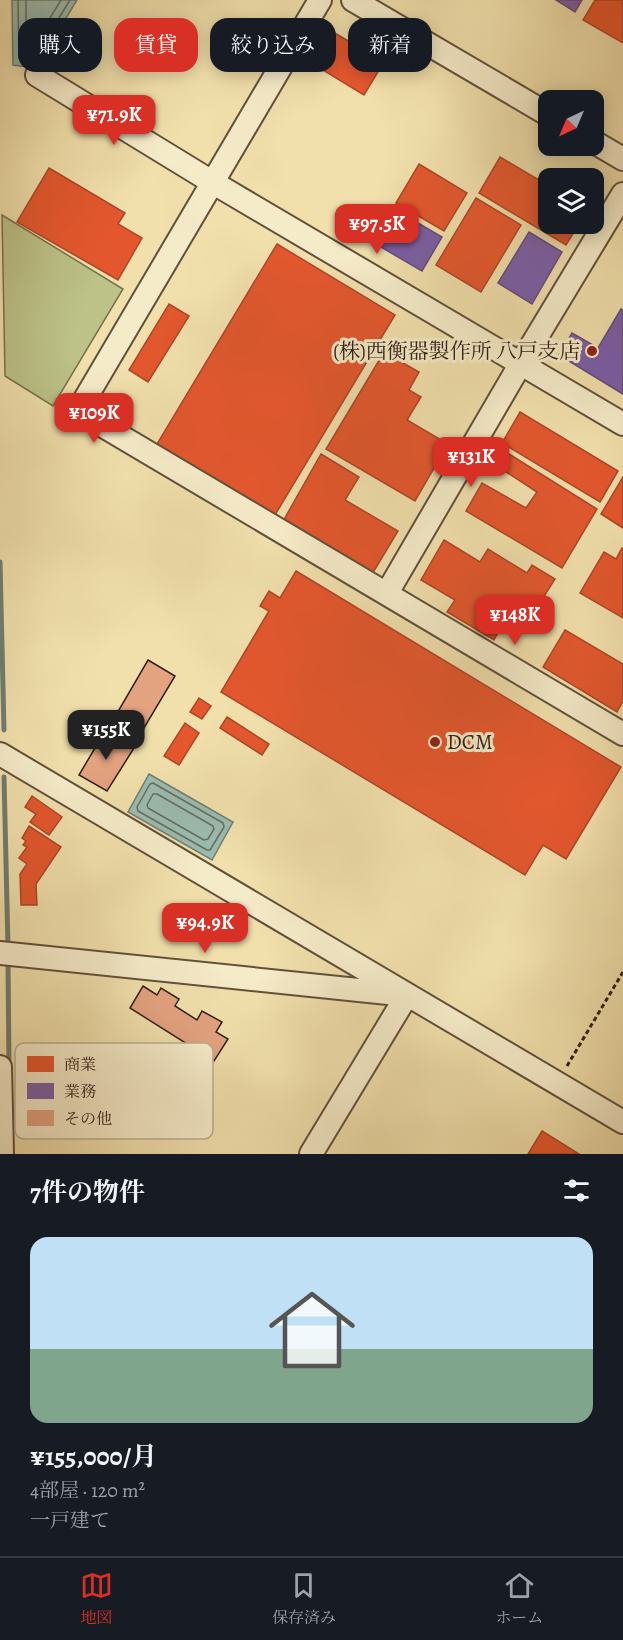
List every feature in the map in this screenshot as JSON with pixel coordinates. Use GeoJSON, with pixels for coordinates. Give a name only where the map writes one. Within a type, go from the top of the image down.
{"type":"FeatureCollection","features":[{"type":"Feature","properties":{"kind":"street"},"geometry":{"type":"LineString","coordinates":[[320,0],[78,411],[623,734]]}},
{"type":"Feature","properties":{"kind":"street"},"geometry":{"type":"LineString","coordinates":[[353,0],[538,109]]}},
{"type":"Feature","properties":{"kind":"street"},"geometry":{"type":"LineString","coordinates":[[37,75],[212,182],[623,424]]}},
{"type":"Feature","properties":{"kind":"street"},"geometry":{"type":"LineString","coordinates":[[387,593],[623,194]]}},
{"type":"Feature","properties":{"kind":"street"},"geometry":{"type":"LineString","coordinates":[[0,754],[623,1122]]}},
{"type":"Feature","properties":{"kind":"street"},"geometry":{"type":"LineString","coordinates":[[0,953],[407,995]]}},
{"type":"Feature","properties":{"kind":"street"},"geometry":{"type":"LineString","coordinates":[[311,1154],[407,995]]}},
{"type":"Feature","properties":{"kind":"street"},"geometry":{"type":"LineString","coordinates":[[0,1066],[2,1154]]}},
{"type":"Feature","properties":{"kind":"path"},"geometry":{"type":"LineString","coordinates":[[557,1083],[623,972]]}},
{"type":"Feature","properties":{"kind":"green space"},"geometry":{"type":"Polygon","coordinates":[[[2,215],[123,289],[53,406],[5,376],[2,215]]]}},
{"type":"Feature","properties":{"kind":"water"},"geometry":{"type":"Polygon","coordinates":[[[12,0],[77,0],[66,18],[18,18],[18,66],[13,65],[12,0]]]}},
{"type":"Feature","properties":{"kind":"water"},"geometry":{"type":"Polygon","coordinates":[[[149,774],[233,822],[212,860],[128,812],[149,774]]]}},
{"type":"Feature","properties":{"kind":"building: 商業"},"geometry":{"type":"Polygon","coordinates":[[[595,0],[623,0],[623,43],[583,20],[595,0]]]}},
{"type":"Feature","properties":{"kind":"building: 商業"},"geometry":{"type":"Polygon","coordinates":[[[336,34],[348,41],[348,72],[378,72],[364,95],[326,72],[336,72],[336,34]]]}},
{"type":"Feature","properties":{"kind":"building: 商業"},"geometry":{"type":"Polygon","coordinates":[[[500,157],[538,179],[538,228],[479,193],[500,157]]]}},
{"type":"Feature","properties":{"kind":"building: 商業"},"geometry":{"type":"Polygon","coordinates":[[[419,164],[467,193],[444,231],[396,203],[419,164]]]}},
{"type":"Feature","properties":{"kind":"building: 商業"},"geometry":{"type":"Polygon","coordinates":[[[49,168],[125,213],[118,224],[142,238],[118,280],[17,222],[49,168]]]}},
{"type":"Feature","properties":{"kind":"building: 商業"},"geometry":{"type":"Polygon","coordinates":[[[476,198],[521,225],[481,292],[436,265],[476,198]]]}},
{"type":"Feature","properties":{"kind":"building: 商業"},"geometry":{"type":"Polygon","coordinates":[[[548,234],[573,234],[566,245],[548,234]]]}},
{"type":"Feature","properties":{"kind":"building: 商業"},"geometry":{"type":"Polygon","coordinates":[[[277,244],[395,315],[275,515],[157,444],[277,244]]]}},
{"type":"Feature","properties":{"kind":"building: 商業"},"geometry":{"type":"Polygon","coordinates":[[[169,304],[189,316],[148,382],[129,370],[169,304]]]}},
{"type":"Feature","properties":{"kind":"building: 商業"},"geometry":{"type":"Polygon","coordinates":[[[384,352],[419,372],[409,390],[421,397],[407,420],[448,444],[415,501],[326,449],[384,352]]]}},
{"type":"Feature","properties":{"kind":"building: 商業"},"geometry":{"type":"Polygon","coordinates":[[[520,412],[618,471],[600,502],[502,443],[520,412]]]}},
{"type":"Feature","properties":{"kind":"building: 商業"},"geometry":{"type":"Polygon","coordinates":[[[321,454],[359,477],[345,500],[398,531],[371,576],[282,523],[321,454]]]}},
{"type":"Feature","properties":{"kind":"building: 商業"},"geometry":{"type":"Polygon","coordinates":[[[509,454],[597,509],[562,568],[466,511],[482,483],[526,508],[537,492],[500,468],[509,454]]]}},
{"type":"Feature","properties":{"kind":"building: 商業"},"geometry":{"type":"Polygon","coordinates":[[[623,477],[623,528],[601,514],[623,477]]]}},
{"type":"Feature","properties":{"kind":"building: 商業"},"geometry":{"type":"Polygon","coordinates":[[[444,540],[480,562],[488,549],[527,573],[532,565],[555,579],[518,637],[501,627],[494,640],[447,612],[455,600],[421,580],[444,540]]]}},
{"type":"Feature","properties":{"kind":"building: 商業"},"geometry":{"type":"Polygon","coordinates":[[[622,548],[623,618],[580,593],[604,552],[616,559],[622,548]]]}},
{"type":"Feature","properties":{"kind":"building: 商業"},"geometry":{"type":"Polygon","coordinates":[[[296,571],[621,767],[566,859],[543,845],[525,875],[221,692],[269,611],[260,606],[269,591],[280,598],[296,571]]]}},
{"type":"Feature","properties":{"kind":"building: 商業"},"geometry":{"type":"Polygon","coordinates":[[[565,630],[623,664],[623,701],[617,712],[543,667],[565,630]]]}},
{"type":"Feature","properties":{"kind":"building: 商業"},"geometry":{"type":"Polygon","coordinates":[[[199,698],[211,706],[202,719],[190,712],[199,698]]]}},
{"type":"Feature","properties":{"kind":"building: 商業"},"geometry":{"type":"Polygon","coordinates":[[[227,717],[269,744],[262,755],[220,728],[227,717]]]}},
{"type":"Feature","properties":{"kind":"building: 商業"},"geometry":{"type":"Polygon","coordinates":[[[185,723],[199,733],[179,765],[164,756],[185,723]]]}},
{"type":"Feature","properties":{"kind":"building: 商業"},"geometry":{"type":"Polygon","coordinates":[[[32,796],[62,817],[49,835],[30,822],[36,814],[25,807],[32,796]]]}},
{"type":"Feature","properties":{"kind":"building: 商業"},"geometry":{"type":"Polygon","coordinates":[[[29,826],[61,847],[36,884],[37,905],[21,905],[20,874],[27,864],[19,858],[27,847],[23,845],[26,841],[22,838],[29,826]]]}},
{"type":"Feature","properties":{"kind":"building: 商業"},"geometry":{"type":"Polygon","coordinates":[[[542,1131],[579,1154],[528,1154],[542,1131]]]}},
{"type":"Feature","properties":{"kind":"building: 業務"},"geometry":{"type":"Polygon","coordinates":[[[556,0],[582,0],[575,12],[556,0]]]}},
{"type":"Feature","properties":{"kind":"building: 業務"},"geometry":{"type":"Polygon","coordinates":[[[394,209],[442,237],[422,271],[374,243],[394,209]]]}},
{"type":"Feature","properties":{"kind":"building: 業務"},"geometry":{"type":"Polygon","coordinates":[[[529,232],[562,252],[532,304],[498,283],[529,232]]]}},
{"type":"Feature","properties":{"kind":"building: 業務","name":"(株)西衡器製作所 八戸支店"},"geometry":{"type":"Polygon","coordinates":[[[621,309],[623,310],[623,394],[559,355],[572,333],[598,348],[621,309]]]}},
{"type":"Feature","properties":{"kind":"building: その他"},"geometry":{"type":"Polygon","coordinates":[[[148,660],[175,676],[135,743],[109,727],[148,660]]]}},
{"type":"Feature","properties":{"kind":"building: その他"},"geometry":{"type":"Polygon","coordinates":[[[105,731],[134,748],[107,791],[79,775],[105,731]]]}},
{"type":"Feature","properties":{"kind":"building: その他"},"geometry":{"type":"Polygon","coordinates":[[[143,986],[157,995],[161,988],[179,999],[175,1006],[197,1020],[202,1011],[222,1022],[216,1032],[228,1039],[214,1061],[213,1043],[185,1043],[130,1008],[143,986]]]}},
{"type":"Feature","properties":{"kind":"waterway"},"geometry":{"type":"LineString","coordinates":[[0,562],[4,730]]}},
{"type":"Feature","properties":{"kind":"waterway"},"geometry":{"type":"LineString","coordinates":[[4,777],[8,948]]}},
{"type":"Feature","properties":{"kind":"waterway"},"geometry":{"type":"LineString","coordinates":[[8,961],[9,1065]]}},
{"type":"Feature","properties":{"kind":"place","name":"(株)西衡器製作所 八戸支店"},"geometry":{"type":"Point","coordinates":[592,351]}},
{"type":"Feature","properties":{"kind":"place","name":"DCM"},"geometry":{"type":"Point","coordinates":[435,742]}}]}
